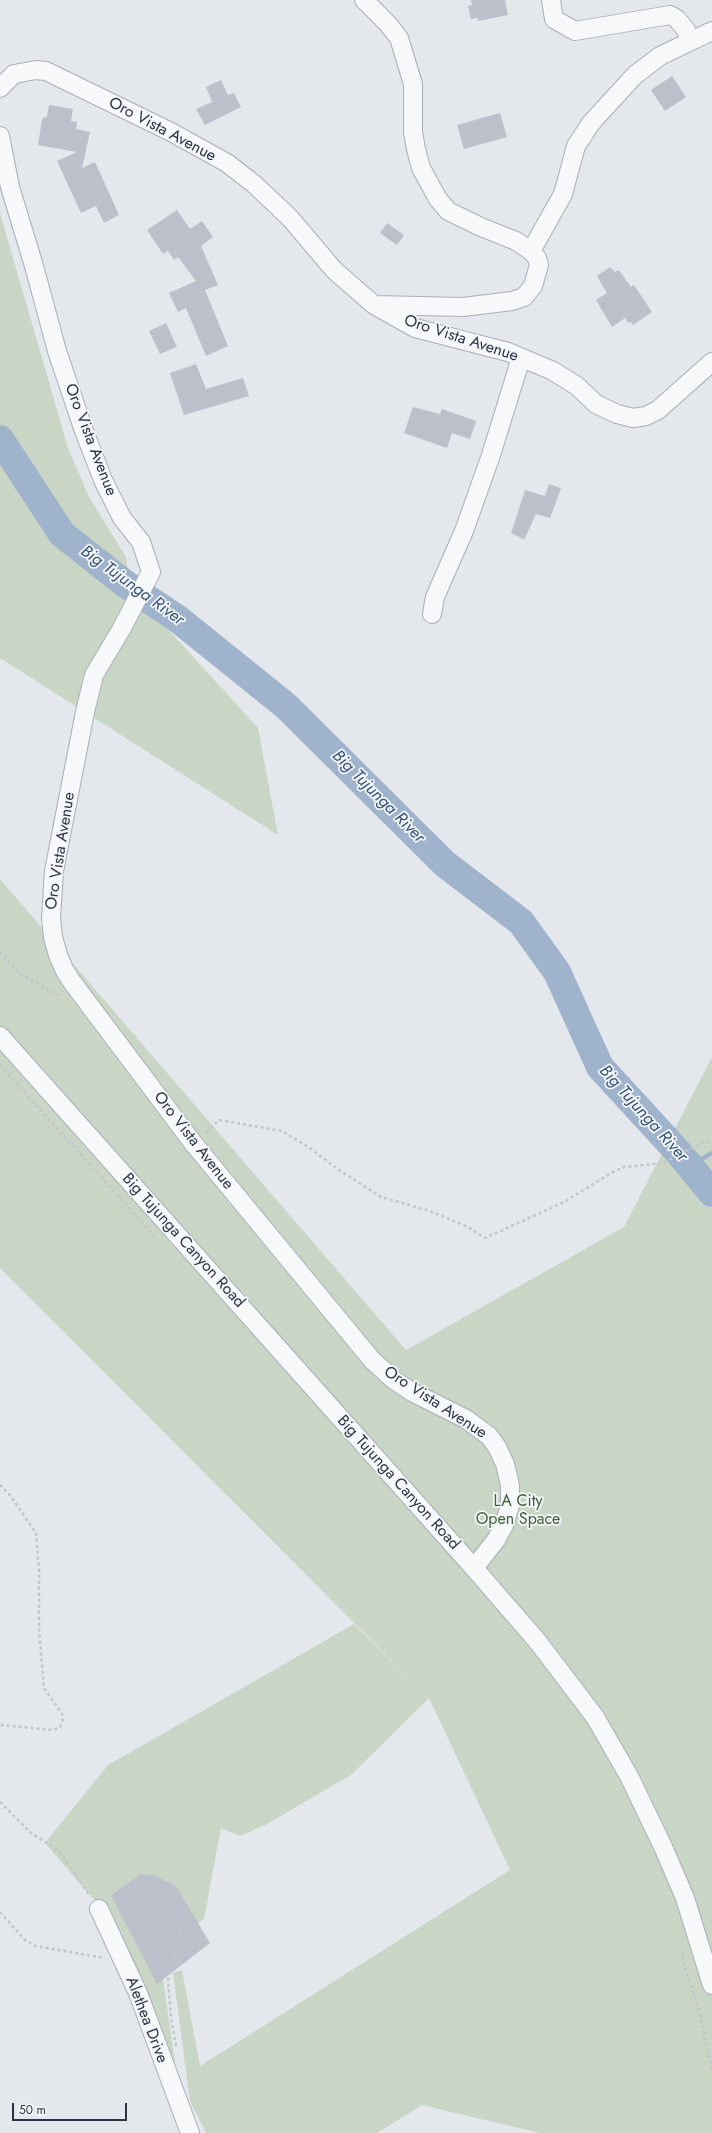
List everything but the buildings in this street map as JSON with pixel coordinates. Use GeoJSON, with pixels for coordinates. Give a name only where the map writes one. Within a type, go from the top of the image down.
{"type":"FeatureCollection","features":[{"type":"Feature","properties":{"kind":"street"},"geometry":{"type":"LineString","coordinates":[[364,0],[388,24],[398,38],[413,84],[413,132],[416,148],[421,168],[438,199],[448,211],[481,227],[516,241],[531,251],[537,258],[539,265],[533,286],[524,298],[512,301],[463,307],[374,306]]}},
{"type":"Feature","properties":{"kind":"street"},"geometry":{"type":"LineString","coordinates":[[551,0],[550,6],[554,19],[575,31],[670,15],[677,19],[686,30],[691,41]]}},
{"type":"Feature","properties":{"kind":"street"},"geometry":{"type":"LineString","coordinates":[[531,251],[563,194],[576,146],[582,134],[635,75],[660,56],[712,31]]}},
{"type":"Feature","properties":{"kind":"street","name":"Oro Vista Avenue"},"geometry":{"type":"LineString","coordinates":[[0,88],[14,74],[36,70],[46,71],[171,132],[227,163],[254,184],[290,218],[334,270],[374,306],[415,328],[508,352],[553,371],[577,386],[596,404],[617,414],[633,418],[646,416],[658,410],[712,362]]}},
{"type":"Feature","properties":{"kind":"street","name":"Oro Vista Avenue"},"geometry":{"type":"LineString","coordinates":[[0,136],[10,187],[58,351],[84,431],[103,480],[122,518],[141,542],[151,572],[122,628],[94,676],[85,712],[54,871],[51,918],[53,937],[64,969],[193,1143],[372,1360],[394,1380],[412,1392],[466,1419],[489,1436],[497,1447],[505,1464],[510,1485],[510,1506],[504,1525],[496,1540],[474,1568]]}},
{"type":"Feature","properties":{"kind":"street"},"geometry":{"type":"LineString","coordinates":[[432,614],[435,597],[464,531],[522,358]]}},
{"type":"Feature","properties":{"kind":"street","name":"Big Tujunga Canyon Road"},"geometry":{"type":"LineString","coordinates":[[0,1036],[474,1568],[538,1642],[594,1717],[629,1776],[664,1849],[685,1898],[712,1985]]}},
{"type":"Feature","properties":{"kind":"street","name":"Alethea Drive"},"geometry":{"type":"LineString","coordinates":[[99,1909],[138,1992],[190,2133]]}},
{"type":"Feature","properties":{"kind":"path"},"geometry":{"type":"LineString","coordinates":[[0,952],[20,974],[41,986],[66,999],[78,1002],[86,1000]]}},
{"type":"Feature","properties":{"kind":"path"},"geometry":{"type":"LineString","coordinates":[[193,1143],[219,1120],[282,1131],[307,1146],[336,1168],[382,1196],[430,1211],[468,1227],[485,1238],[564,1202],[611,1173],[624,1167],[663,1163],[699,1144],[712,1141]]}},
{"type":"Feature","properties":{"kind":"path"},"geometry":{"type":"LineString","coordinates":[[0,1485],[10,1495],[36,1533],[39,1570],[39,1629],[44,1688],[62,1714],[63,1719],[60,1727],[53,1730],[0,1725]]}},
{"type":"Feature","properties":{"kind":"path"},"geometry":{"type":"LineString","coordinates":[[0,1802],[31,1833],[59,1851],[99,1909]]}},
{"type":"Feature","properties":{"kind":"path"},"geometry":{"type":"LineString","coordinates":[[0,1912],[26,1941],[36,1946],[91,1955],[124,1963]]}},
{"type":"Feature","properties":{"kind":"path"},"geometry":{"type":"LineString","coordinates":[[177,2051],[171,2017],[168,1980],[170,1965],[180,1941],[180,1924]]}},
{"type":"Feature","properties":{"kind":"path"},"geometry":{"type":"LineString","coordinates":[[695,1932],[686,1943],[682,1960],[698,2006],[712,2069]]}},
{"type":"Feature","properties":{"kind":"green space"},"geometry":{"type":"Polygon","coordinates":[[[0,213],[68,448],[89,497],[126,557],[130,584],[126,597],[145,604],[258,728],[278,835],[0,658],[0,213]]]}},
{"type":"Feature","properties":{"kind":"green space","name":"LA City Open Space"},"geometry":{"type":"Polygon","coordinates":[[[0,879],[406,1350],[624,1227],[712,1057],[712,2133],[540,2133],[422,2105],[377,2133],[206,2133],[190,2101],[173,1973],[182,1970],[200,2066],[510,1870],[429,1698],[0,1268],[0,879]]]}},
{"type":"Feature","properties":{"kind":"green space"},"geometry":{"type":"Polygon","coordinates":[[[354,1624],[429,1698],[351,1775],[265,1825],[240,1836],[221,1828],[204,1919],[159,1950],[179,2092],[96,1902],[45,1843],[108,1765],[354,1624]]]}},
{"type":"Feature","properties":{"kind":"waterway","name":"Big Tujunga River"},"geometry":{"type":"LineString","coordinates":[[0,439],[62,534],[124,583],[178,619],[286,706],[445,864],[521,922],[557,972],[600,1067],[679,1153],[712,1193]]}},
{"type":"Feature","properties":{"kind":"waterway"},"geometry":{"type":"LineString","coordinates":[[690,1166],[712,1153]]}}]}
